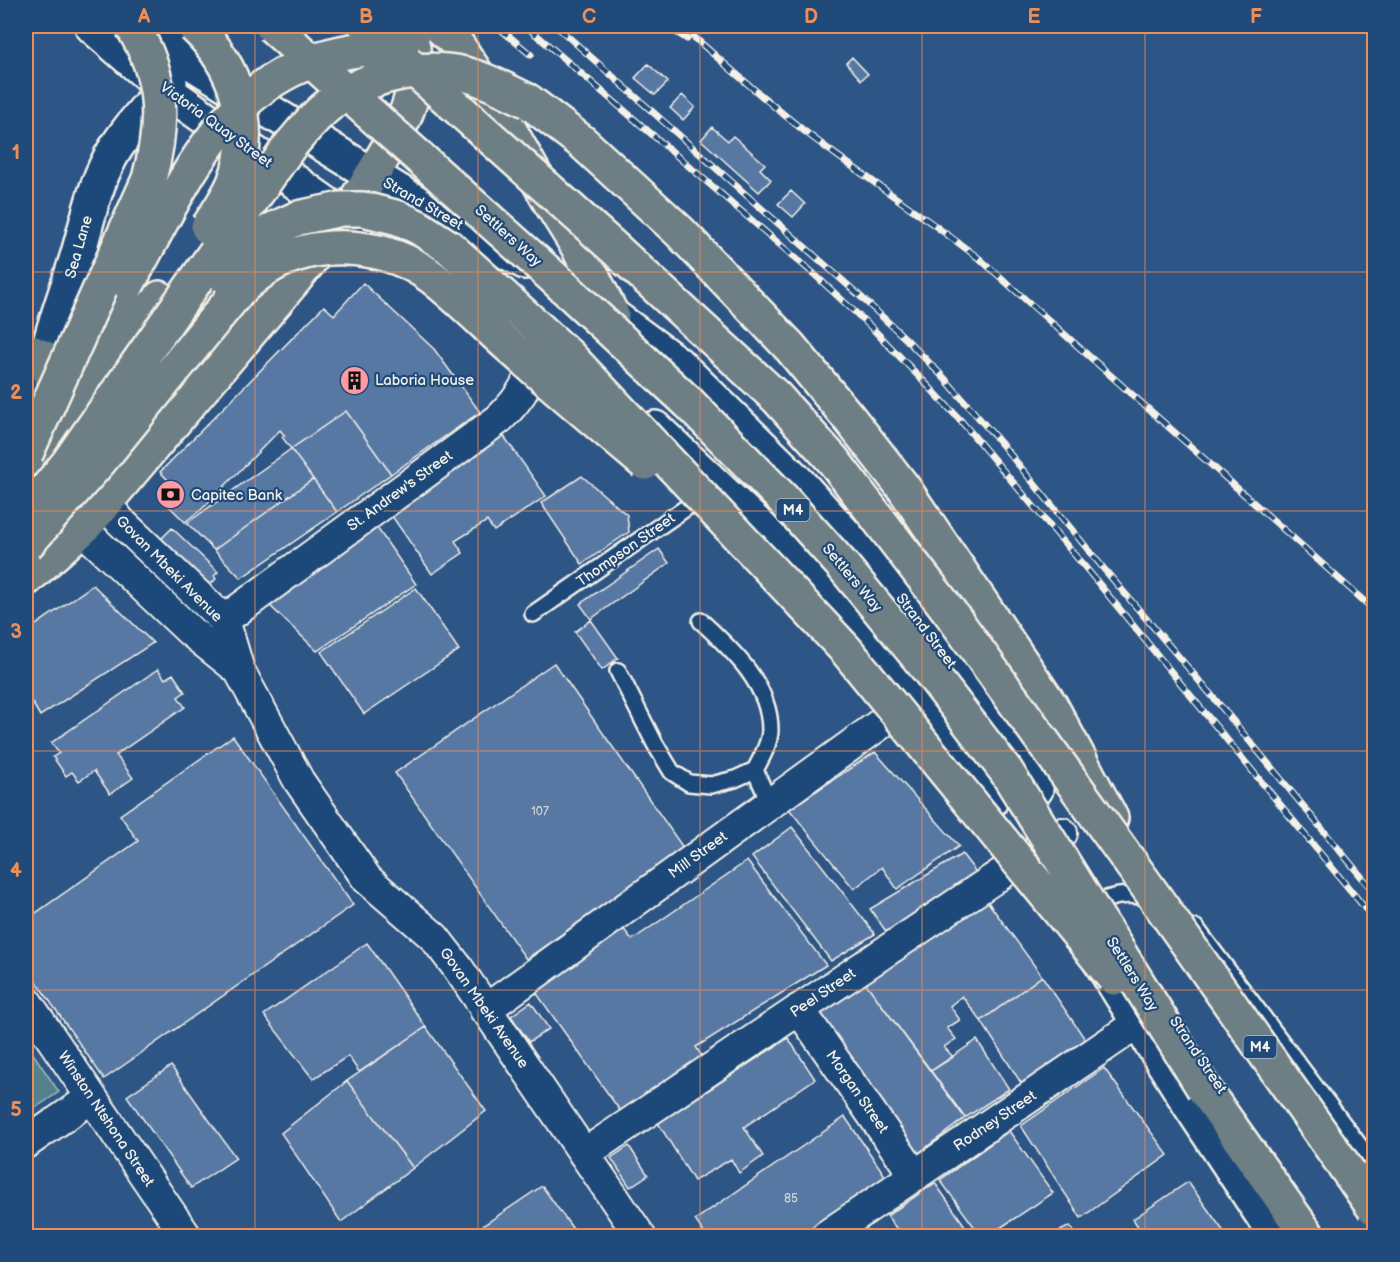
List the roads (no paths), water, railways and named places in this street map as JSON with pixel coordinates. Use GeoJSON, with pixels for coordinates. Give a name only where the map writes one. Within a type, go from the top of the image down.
{"type":"FeatureCollection","features":[{"type":"Feature","properties":{"kind":"main road"},"geometry":{"type":"LineString","coordinates":[[29,468],[149,179],[155,158],[159,135],[158,94],[146,54],[132,26]]}},
{"type":"Feature","properties":{"kind":"main road"},"geometry":{"type":"LineString","coordinates":[[29,468],[67,410],[160,298],[222,205],[234,182],[241,156],[240,98],[231,75],[194,26]]}},
{"type":"Feature","properties":{"kind":"main road","name":"Settlers Way"},"geometry":{"type":"LineString","coordinates":[[272,26],[552,276],[690,404],[782,498],[843,566],[927,668],[1006,771],[1204,1089],[1308,1236]]}},
{"type":"Feature","properties":{"kind":"main road","name":"M4"},"geometry":{"type":"LineString","coordinates":[[366,26],[776,397],[833,460],[952,615],[1374,1208]]}},
{"type":"Feature","properties":{"kind":"main road"},"geometry":{"type":"LineString","coordinates":[[26,579],[82,529],[105,503],[345,217],[401,127],[409,109],[414,88],[415,60],[408,26]]}},
{"type":"Feature","properties":{"kind":"main road"},"geometry":{"type":"LineString","coordinates":[[439,26],[454,40],[489,93],[578,247],[612,315]]}},
{"type":"Feature","properties":{"kind":"main road"},"geometry":{"type":"LineString","coordinates":[[67,410],[128,283],[189,174],[205,147],[246,99],[270,80],[300,65],[327,55],[351,50],[405,47],[432,51],[463,61],[489,74],[582,142],[679,231],[790,346],[903,487],[1052,706],[1147,886]]}},
{"type":"Feature","properties":{"kind":"main road"},"geometry":{"type":"LineString","coordinates":[[26,514],[74,454],[289,147],[330,103],[353,89],[377,79],[398,73],[423,71],[464,74],[491,83],[528,101]]}},
{"type":"Feature","properties":{"kind":"main road"},"geometry":{"type":"LineString","coordinates":[[82,529],[80,459],[223,275],[254,241],[298,218],[341,209],[363,209],[399,218],[418,227],[449,247],[569,356],[854,658],[1204,1089]]}},
{"type":"Feature","properties":{"kind":"main road"},"geometry":{"type":"LineString","coordinates":[[26,545],[99,462],[238,291],[256,275],[297,254],[327,248],[352,247],[377,251],[398,258],[432,277],[512,349],[774,573]]}},
{"type":"Feature","properties":{"kind":"main road","name":"Govan Mbeki Avenue"},"geometry":{"type":"LineString","coordinates":[[35,354],[67,410],[80,459],[105,503]]}},
{"type":"Feature","properties":{"kind":"main road"},"geometry":{"type":"LineString","coordinates":[[29,468],[80,459]]}},
{"type":"Feature","properties":{"kind":"main road","name":"Govan Mbeki Avenue"},"geometry":{"type":"LineString","coordinates":[[29,468],[82,529]]}},
{"type":"Feature","properties":{"kind":"street","name":"Victoria Quay Street"},"geometry":{"type":"LineString","coordinates":[[92,26],[163,88],[345,217]]}},
{"type":"Feature","properties":{"kind":"street"},"geometry":{"type":"LineString","coordinates":[[145,26],[192,63],[372,175]]}},
{"type":"Feature","properties":{"kind":"street","name":"Sea Lane"},"geometry":{"type":"LineString","coordinates":[[29,468],[35,354],[77,257],[95,193],[110,158],[125,136],[163,88],[192,63]]}},
{"type":"Feature","properties":{"kind":"street","name":"Strand Street"},"geometry":{"type":"LineString","coordinates":[[372,175],[612,315],[677,363],[798,482],[889,583],[1024,768],[1101,900],[1151,1014],[1276,1236]]}},
{"type":"Feature","properties":{"kind":"street","name":"Strand Street"},"geometry":{"type":"LineString","coordinates":[[345,217],[439,267],[537,336],[630,406],[790,555],[856,630],[912,701],[1030,855],[1072,918],[1151,1014],[1323,1236]]}},
{"type":"Feature","properties":{"kind":"street","name":"St. Andrew's Street"},"geometry":{"type":"LineString","coordinates":[[224,620],[514,405],[529,383],[536,357],[537,336]]}},
{"type":"Feature","properties":{"kind":"street","name":"Govan Mbeki Avenue"},"geometry":{"type":"LineString","coordinates":[[105,503],[120,521],[224,620],[239,670],[299,781],[367,879],[434,937],[458,969],[640,1236]]}},
{"type":"Feature","properties":{"kind":"street","name":"Govan Mbeki Avenue"},"geometry":{"type":"LineString","coordinates":[[82,529],[190,631],[239,670]]}},
{"type":"Feature","properties":{"kind":"street","name":"Mill Street"},"geometry":{"type":"LineString","coordinates":[[485,1010],[769,802],[912,701]]}},
{"type":"Feature","properties":{"kind":"street","name":"Peel Street"},"geometry":{"type":"LineString","coordinates":[[584,1154],[1062,834]]}},
{"type":"Feature","properties":{"kind":"street","name":"Winston Ntshona Street"},"geometry":{"type":"LineString","coordinates":[[26,1001],[186,1236]]}},
{"type":"Feature","properties":{"kind":"street","name":"Morgan Street"},"geometry":{"type":"LineString","coordinates":[[800,1009],[915,1176]]}},
{"type":"Feature","properties":{"kind":"street","name":"Rodney Street"},"geometry":{"type":"LineString","coordinates":[[826,1236],[1151,1014]]}},
{"type":"Feature","properties":{"kind":"street"},"geometry":{"type":"LineString","coordinates":[[26,1143],[91,1098]]}},
{"type":"Feature","properties":{"kind":"lane","name":"Thompson Street"},"geometry":{"type":"LineString","coordinates":[[533,614],[718,486]]}},
{"type":"Feature","properties":{"kind":"lane"},"geometry":{"type":"LineString","coordinates":[[618,671],[672,772],[689,783],[711,785],[735,779],[755,770],[770,732],[767,708],[753,676],[701,621]]}},
{"type":"Feature","properties":{"kind":"lane"},"geometry":{"type":"LineString","coordinates":[[755,770],[769,802]]}},
{"type":"Feature","properties":{"kind":"lane"},"geometry":{"type":"LineString","coordinates":[[1072,918],[1101,900],[1133,893],[1166,902],[1196,927],[1374,1166]]}},
{"type":"Feature","properties":{"kind":"railway"},"geometry":{"type":"LineString","coordinates":[[497,26],[531,55]]}},
{"type":"Feature","properties":{"kind":"railway"},"geometry":{"type":"LineString","coordinates":[[526,26],[814,274],[871,327],[933,391],[1090,573],[1374,919]]}},
{"type":"Feature","properties":{"kind":"railway"},"geometry":{"type":"LineString","coordinates":[[556,26],[860,296],[946,380],[1374,892]]}},
{"type":"Feature","properties":{"kind":"railway"},"geometry":{"type":"LineString","coordinates":[[667,26],[687,39]]}},
{"type":"Feature","properties":{"kind":"railway"},"geometry":{"type":"LineString","coordinates":[[681,26],[803,130],[981,260],[1374,610]]}},
{"type":"Feature","properties":{"kind":"place","name":"Laboria House"},"geometry":{"type":"Point","coordinates":[354,380]}},
{"type":"Feature","properties":{"kind":"place","name":"Capitec Bank"},"geometry":{"type":"Point","coordinates":[170,495]}}]}
